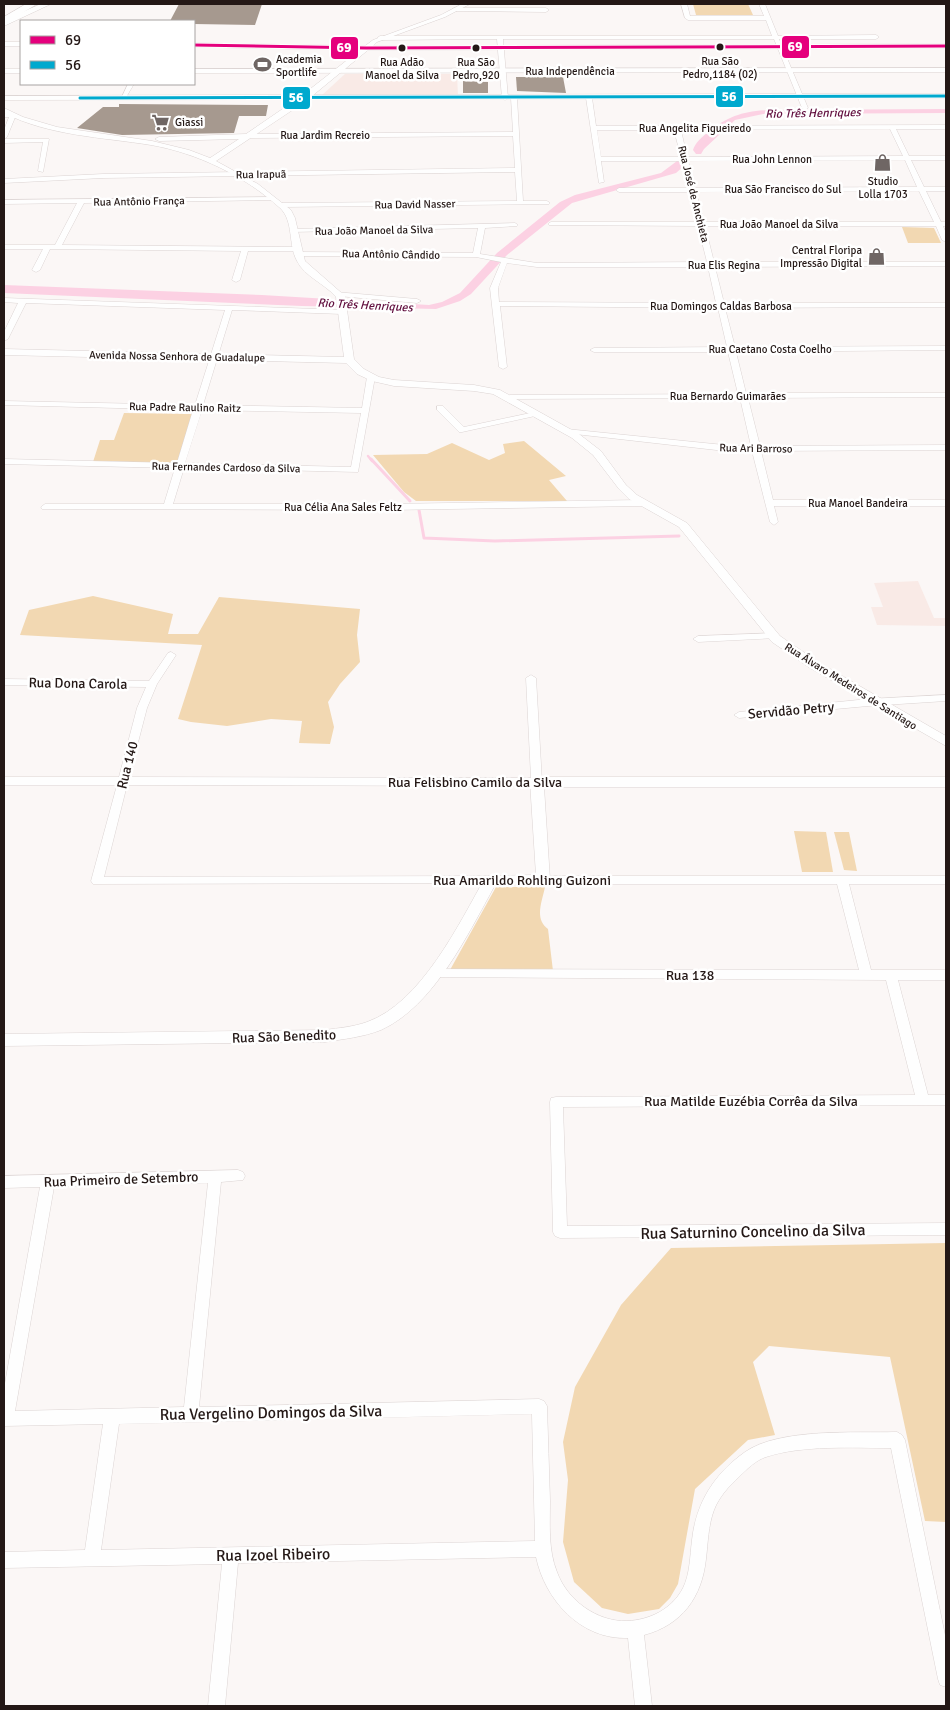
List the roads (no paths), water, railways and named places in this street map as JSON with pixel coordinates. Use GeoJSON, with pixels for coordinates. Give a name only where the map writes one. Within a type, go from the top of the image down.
{"type":"FeatureCollection","features":[{"type":"Feature","properties":{"kind":"highway"},"geometry":{"type":"LineString","coordinates":[[4,14],[28,4]]}},
{"type":"Feature","properties":{"kind":"highway"},"geometry":{"type":"LineString","coordinates":[[4,22],[32,4]]}},
{"type":"Feature","properties":{"kind":"main road"},"geometry":{"type":"LineString","coordinates":[[4,22],[47,4]]}},
{"type":"Feature","properties":{"kind":"main road","name":"Rua Independência"},"geometry":{"type":"LineString","coordinates":[[195,71],[946,70]]}},
{"type":"Feature","properties":{"kind":"main road"},"geometry":{"type":"LineString","coordinates":[[4,71],[20,71]]}},
{"type":"Feature","properties":{"kind":"main road"},"geometry":{"type":"LineString","coordinates":[[4,98],[303,99],[946,96]]}},
{"type":"Feature","properties":{"kind":"street"},"geometry":{"type":"LineString","coordinates":[[212,162],[303,99],[380,38],[431,21],[467,4]]}},
{"type":"Feature","properties":{"kind":"street"},"geometry":{"type":"LineString","coordinates":[[684,4],[688,18],[768,18]]}},
{"type":"Feature","properties":{"kind":"street"},"geometry":{"type":"LineString","coordinates":[[762,4],[805,108]]}},
{"type":"Feature","properties":{"kind":"street"},"geometry":{"type":"LineString","coordinates":[[454,10],[546,10]]}},
{"type":"Feature","properties":{"kind":"street"},"geometry":{"type":"LineString","coordinates":[[380,38],[876,37]]}},
{"type":"Feature","properties":{"kind":"street"},"geometry":{"type":"LineString","coordinates":[[500,38],[505,98]]}},
{"type":"Feature","properties":{"kind":"street"},"geometry":{"type":"LineString","coordinates":[[4,44],[20,44]]}},
{"type":"Feature","properties":{"kind":"street"},"geometry":{"type":"LineString","coordinates":[[195,45],[366,48],[946,46]]}},
{"type":"Feature","properties":{"kind":"street"},"geometry":{"type":"LineString","coordinates":[[124,98],[130,85]]}},
{"type":"Feature","properties":{"kind":"street"},"geometry":{"type":"LineString","coordinates":[[514,98],[520,203]]}},
{"type":"Feature","properties":{"kind":"street"},"geometry":{"type":"LineString","coordinates":[[589,98],[601,182]]}},
{"type":"Feature","properties":{"kind":"street"},"geometry":{"type":"LineString","coordinates":[[4,110],[8,115],[66,130],[166,146],[212,162],[274,198],[290,214],[297,251],[306,268],[341,303],[349,360]]}},
{"type":"Feature","properties":{"kind":"street"},"geometry":{"type":"LineString","coordinates":[[4,137],[8,115]]}},
{"type":"Feature","properties":{"kind":"street"},"geometry":{"type":"LineString","coordinates":[[810,117],[814,127]]}},
{"type":"Feature","properties":{"kind":"street"},"geometry":{"type":"LineString","coordinates":[[892,127],[922,189],[942,224],[946,240]]}},
{"type":"Feature","properties":{"kind":"street","name":"Rua Angelita Figueiredo"},"geometry":{"type":"LineString","coordinates":[[593,128],[946,127]]}},
{"type":"Feature","properties":{"kind":"street","name":"Rua José de Anchieta"},"geometry":{"type":"LineString","coordinates":[[678,128],[774,522]]}},
{"type":"Feature","properties":{"kind":"street","name":"Rua Jardim Recreio"},"geometry":{"type":"LineString","coordinates":[[134,140],[251,136],[516,134]]}},
{"type":"Feature","properties":{"kind":"street"},"geometry":{"type":"LineString","coordinates":[[4,141],[47,140],[41,172]]}},
{"type":"Feature","properties":{"kind":"street","name":"Rua John Lennon"},"geometry":{"type":"LineString","coordinates":[[598,159],[946,158]]}},
{"type":"Feature","properties":{"kind":"street","name":"Rua Irapuã"},"geometry":{"type":"LineString","coordinates":[[4,180],[103,176],[518,170]]}},
{"type":"Feature","properties":{"kind":"street","name":"Rua São Francisco do Sul"},"geometry":{"type":"LineString","coordinates":[[619,190],[946,189]]}},
{"type":"Feature","properties":{"kind":"street","name":"Rua Antônio França"},"geometry":{"type":"LineString","coordinates":[[4,202],[274,198]]}},
{"type":"Feature","properties":{"kind":"street"},"geometry":{"type":"LineString","coordinates":[[58,247],[81,202]]}},
{"type":"Feature","properties":{"kind":"street","name":"Rua David Nasser"},"geometry":{"type":"LineString","coordinates":[[282,205],[547,203]]}},
{"type":"Feature","properties":{"kind":"street","name":"Rua João Manoel da Silva"},"geometry":{"type":"LineString","coordinates":[[551,224],[942,224]]}},
{"type":"Feature","properties":{"kind":"street","name":"Rua João Manoel da Silva"},"geometry":{"type":"LineString","coordinates":[[293,232],[515,225]]}},
{"type":"Feature","properties":{"kind":"street"},"geometry":{"type":"LineString","coordinates":[[476,255],[482,227]]}},
{"type":"Feature","properties":{"kind":"street","name":"Rua Antônio Cândido"},"geometry":{"type":"LineString","coordinates":[[4,247],[245,248],[484,256]]}},
{"type":"Feature","properties":{"kind":"street"},"geometry":{"type":"LineString","coordinates":[[36,270],[48,247]]}},
{"type":"Feature","properties":{"kind":"street"},"geometry":{"type":"LineString","coordinates":[[236,280],[245,248]]}},
{"type":"Feature","properties":{"kind":"street","name":"Rua Elis Regina"},"geometry":{"type":"LineString","coordinates":[[484,256],[537,265],[946,264]]}},
{"type":"Feature","properties":{"kind":"street"},"geometry":{"type":"LineString","coordinates":[[503,367],[495,282],[504,260]]}},
{"type":"Feature","properties":{"kind":"street"},"geometry":{"type":"LineString","coordinates":[[4,300],[229,308],[417,301]]}},
{"type":"Feature","properties":{"kind":"street"},"geometry":{"type":"LineString","coordinates":[[4,339],[23,301]]}},
{"type":"Feature","properties":{"kind":"street","name":"Rua Domingos Caldas Barbosa"},"geometry":{"type":"LineString","coordinates":[[496,304],[593,306],[946,305]]}},
{"type":"Feature","properties":{"kind":"street"},"geometry":{"type":"LineString","coordinates":[[168,505],[229,308]]}},
{"type":"Feature","properties":{"kind":"street","name":"Rua Caetano Costa Coelho"},"geometry":{"type":"LineString","coordinates":[[594,350],[946,348]]}},
{"type":"Feature","properties":{"kind":"street","name":"Avenida Nossa Senhora de Guadalupe"},"geometry":{"type":"LineString","coordinates":[[4,352],[349,360]]}},
{"type":"Feature","properties":{"kind":"street","name":"Rua Álvaro Medeiros de Santiago"},"geometry":{"type":"LineString","coordinates":[[349,360],[356,368],[371,377],[391,383],[480,388],[510,397],[535,414],[584,441],[597,453],[623,488],[641,503],[683,524],[774,636],[800,656],[873,701],[946,742]]}},
{"type":"Feature","properties":{"kind":"street","name":"Rua Fernandes Cardoso da Silva"},"geometry":{"type":"LineString","coordinates":[[4,461],[355,470],[371,377]]}},
{"type":"Feature","properties":{"kind":"street","name":"Rua Bernardo Guimarães"},"geometry":{"type":"LineString","coordinates":[[510,397],[946,395]]}},
{"type":"Feature","properties":{"kind":"street","name":"Rua Padre Raulino Raitz"},"geometry":{"type":"LineString","coordinates":[[4,403],[365,411]]}},
{"type":"Feature","properties":{"kind":"street"},"geometry":{"type":"LineString","coordinates":[[440,408],[462,430],[535,414]]}},
{"type":"Feature","properties":{"kind":"street","name":"Rua Ari Barroso"},"geometry":{"type":"LineString","coordinates":[[566,430],[706,447],[756,449],[946,447]]}},
{"type":"Feature","properties":{"kind":"street","name":"Rua Célia Ana Sales Feltz"},"geometry":{"type":"LineString","coordinates":[[45,506],[388,507],[641,503]]}},
{"type":"Feature","properties":{"kind":"street","name":"Rua Manoel Bandeira"},"geometry":{"type":"LineString","coordinates":[[770,504],[946,503]]}},
{"type":"Feature","properties":{"kind":"street"},"geometry":{"type":"LineString","coordinates":[[698,638],[774,636]]}},
{"type":"Feature","properties":{"kind":"street","name":"Rua 140"},"geometry":{"type":"LineString","coordinates":[[97,880],[142,708],[152,684],[170,655]]}},
{"type":"Feature","properties":{"kind":"street"},"geometry":{"type":"LineString","coordinates":[[531,678],[543,880]]}},
{"type":"Feature","properties":{"kind":"street","name":"Rua Dona Carola"},"geometry":{"type":"LineString","coordinates":[[4,682],[152,684]]}},
{"type":"Feature","properties":{"kind":"street","name":"Servidão Petry"},"geometry":{"type":"LineString","coordinates":[[739,715],[834,707],[873,701],[946,698]]}},
{"type":"Feature","properties":{"kind":"street","name":"Rua Felisbino Camilo da Silva"},"geometry":{"type":"LineString","coordinates":[[4,781],[946,782]]}},
{"type":"Feature","properties":{"kind":"street","name":"Rua Amarildo Rohling Guizoni"},"geometry":{"type":"LineString","coordinates":[[97,880],[946,880]]}},
{"type":"Feature","properties":{"kind":"street","name":"Rua São Benedito"},"geometry":{"type":"LineString","coordinates":[[4,1040],[274,1038],[365,1030],[382,1022],[408,1002],[433,974],[491,880]]}},
{"type":"Feature","properties":{"kind":"street"},"geometry":{"type":"LineString","coordinates":[[842,880],[866,975]]}},
{"type":"Feature","properties":{"kind":"street","name":"Rua 138"},"geometry":{"type":"LineString","coordinates":[[433,974],[946,975]]}},
{"type":"Feature","properties":{"kind":"street"},"geometry":{"type":"LineString","coordinates":[[891,975],[923,1100]]}},
{"type":"Feature","properties":{"kind":"street","name":"Rua Matilde Euzébia Corrêa da Silva"},"geometry":{"type":"LineString","coordinates":[[560,1232],[556,1102],[946,1100]]}},
{"type":"Feature","properties":{"kind":"street","name":"Rua Primeiro de Setembro"},"geometry":{"type":"LineString","coordinates":[[4,1182],[238,1176]]}},
{"type":"Feature","properties":{"kind":"street"},"geometry":{"type":"LineString","coordinates":[[191,1414],[215,1177]]}},
{"type":"Feature","properties":{"kind":"street"},"geometry":{"type":"LineString","coordinates":[[5,1419],[48,1181]]}},
{"type":"Feature","properties":{"kind":"street","name":"Rua Saturnino Concelino da Silva"},"geometry":{"type":"LineString","coordinates":[[560,1232],[946,1229]]}},
{"type":"Feature","properties":{"kind":"street","name":"Rua Vergelino Domingos da Silva"},"geometry":{"type":"LineString","coordinates":[[5,1419],[539,1406],[543,1549]]}},
{"type":"Feature","properties":{"kind":"street"},"geometry":{"type":"LineString","coordinates":[[92,1558],[112,1416]]}},
{"type":"Feature","properties":{"kind":"street"},"geometry":{"type":"LineString","coordinates":[[543,1549],[551,1578],[570,1606],[580,1614],[607,1628],[635,1630],[658,1623],[670,1615],[686,1597],[695,1577],[702,1526],[710,1501],[720,1485],[753,1455],[774,1446],[896,1440],[946,1679]]}},
{"type":"Feature","properties":{"kind":"street","name":"Rua Izoel Ribeiro"},"geometry":{"type":"LineString","coordinates":[[4,1560],[543,1549]]}},
{"type":"Feature","properties":{"kind":"street"},"geometry":{"type":"LineString","coordinates":[[217,1706],[231,1555]]}},
{"type":"Feature","properties":{"kind":"street"},"geometry":{"type":"LineString","coordinates":[[635,1630],[644,1706]]}},
{"type":"Feature","properties":{"kind":"water","name":"Rio Três Henriques"},"geometry":{"type":"Polygon","coordinates":[[[946,109],[946,113],[763,114],[735,120],[701,154],[696,154],[693,150],[699,140],[715,127],[729,118],[752,112],[769,110],[946,109]]]}},
{"type":"Feature","properties":{"kind":"water","name":"Rio Três Henriques"},"geometry":{"type":"Polygon","coordinates":[[[677,161],[685,165],[676,173],[572,203],[507,255],[471,294],[460,301],[436,309],[302,306],[4,293],[4,285],[262,295],[429,305],[442,302],[460,293],[497,253],[560,202],[575,195],[661,173],[677,161]]]}},
{"type":"Feature","properties":{"kind":"waterway"},"geometry":{"type":"LineString","coordinates":[[368,456],[372,461]]}},
{"type":"Feature","properties":{"kind":"waterway"},"geometry":{"type":"LineString","coordinates":[[371,459],[410,501]]}},
{"type":"Feature","properties":{"kind":"waterway"},"geometry":{"type":"LineString","coordinates":[[419,510],[424,538],[495,541],[679,536]]}},
{"type":"Feature","properties":{"kind":"place","name":"Rua São Pedro,1184 (02)"},"geometry":{"type":"Point","coordinates":[720,47]}},
{"type":"Feature","properties":{"kind":"place","name":"Rua Adão Manoel da Silva"},"geometry":{"type":"Point","coordinates":[402,48]}},
{"type":"Feature","properties":{"kind":"place","name":"Rua São Pedro,920"},"geometry":{"type":"Point","coordinates":[476,48]}},
{"type":"Feature","properties":{"kind":"place","name":"Academia Sportlife"},"geometry":{"type":"Point","coordinates":[262,65]}},
{"type":"Feature","properties":{"kind":"place","name":"Giassi"},"geometry":{"type":"Point","coordinates":[161,122]}},
{"type":"Feature","properties":{"kind":"place","name":"Studio Lolla 1703"},"geometry":{"type":"Point","coordinates":[883,163]}},
{"type":"Feature","properties":{"kind":"place","name":"Central Floripa Impressão Digital"},"geometry":{"type":"Point","coordinates":[876,256]}}]}
